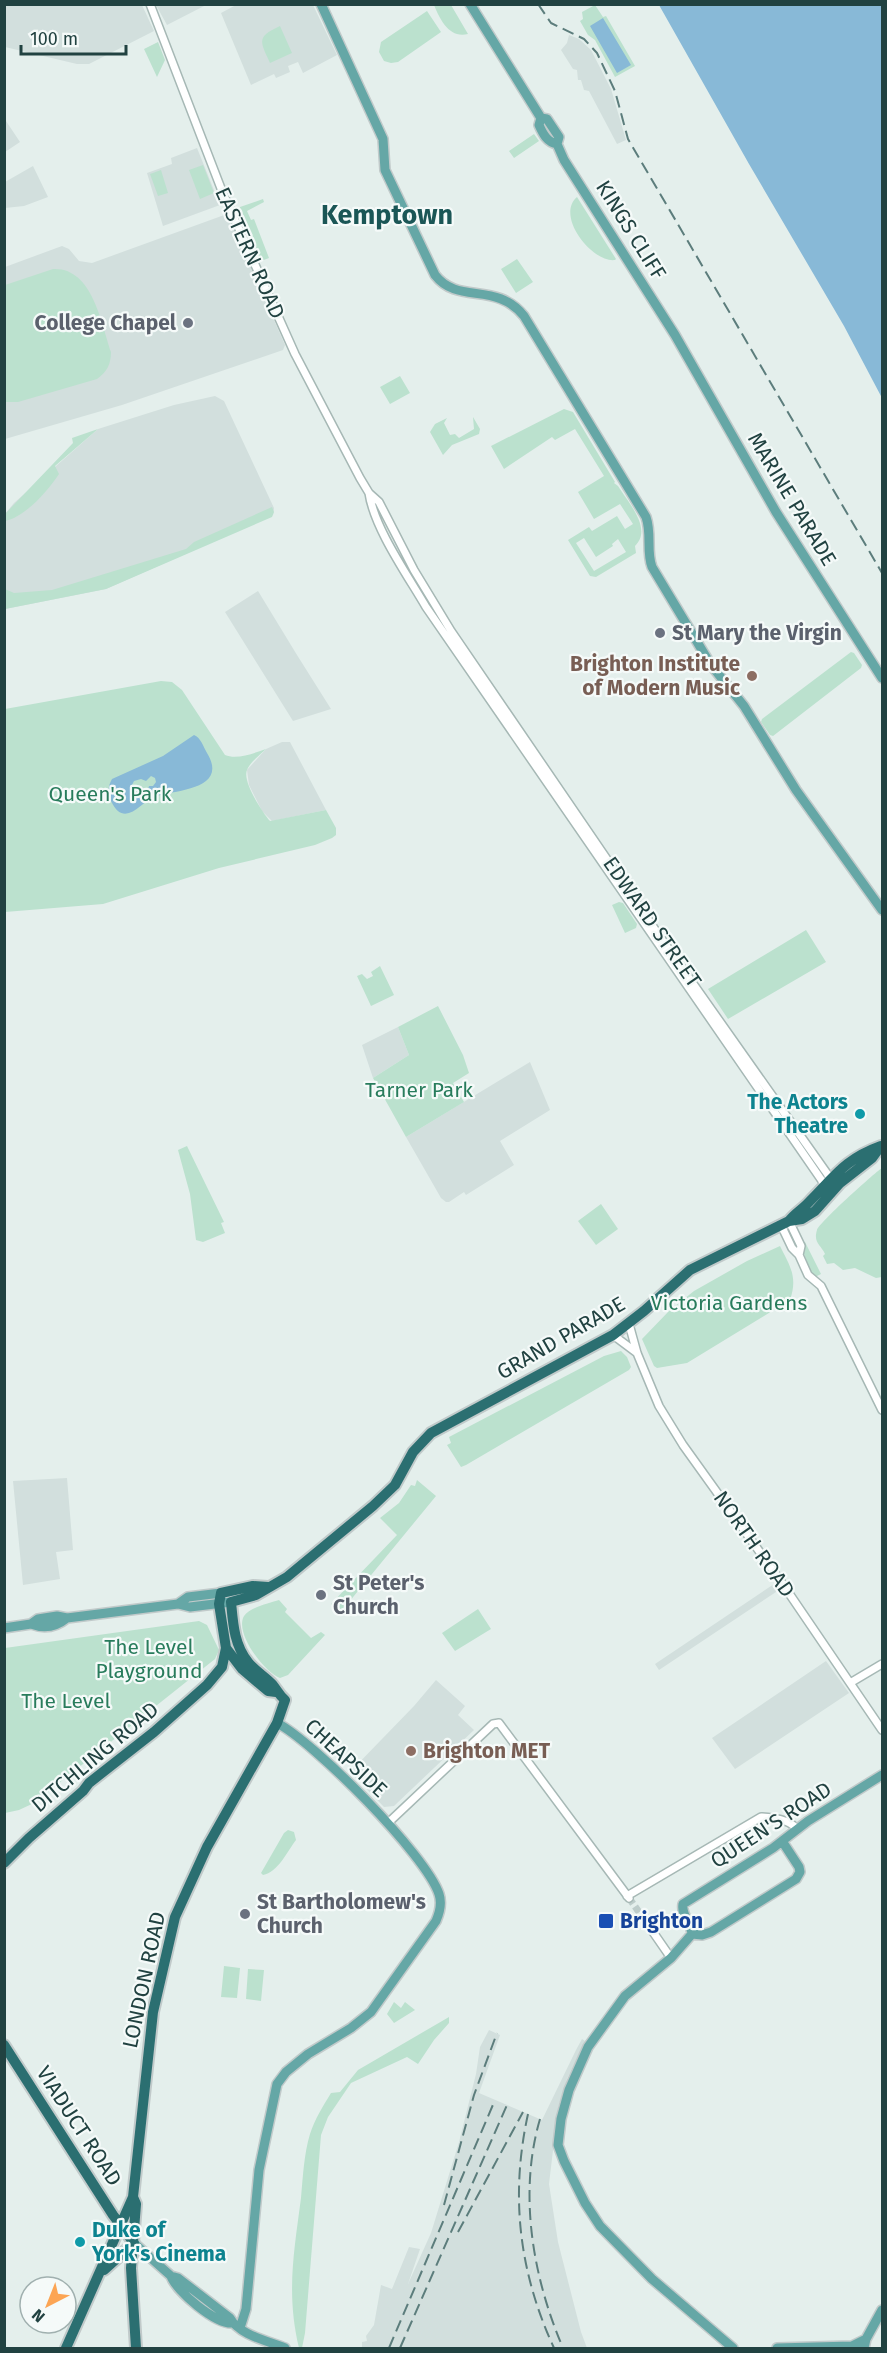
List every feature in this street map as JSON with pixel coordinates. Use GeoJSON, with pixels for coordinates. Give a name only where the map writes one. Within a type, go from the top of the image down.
{"type":"FeatureCollection","features":[{"type":"Feature","properties":{"kind":"highway","name":"GRAND PARADE"},"geometry":{"type":"LineString","coordinates":[[231,1602],[256,1595],[287,1577],[389,1490],[401,1476],[413,1452],[429,1435],[613,1335],[629,1324],[690,1270],[740,1243],[785,1223],[867,1151],[882,1145]]}},
{"type":"Feature","properties":{"kind":"highway"},"geometry":{"type":"LineString","coordinates":[[268,1587],[253,1586],[221,1596],[226,1648],[242,1669],[268,1691],[280,1696]]}},
{"type":"Feature","properties":{"kind":"highway"},"geometry":{"type":"LineString","coordinates":[[231,1602],[241,1652],[251,1665],[274,1686],[280,1696]]}},
{"type":"Feature","properties":{"kind":"highway","name":"DITCHLING ROAD"},"geometry":{"type":"LineString","coordinates":[[4,1863],[89,1783],[154,1732],[207,1685],[222,1667],[226,1648]]}},
{"type":"Feature","properties":{"kind":"highway","name":"LONDON ROAD"},"geometry":{"type":"LineString","coordinates":[[66,2349],[133,2197],[153,2012],[175,1917],[207,1847],[277,1724],[280,1696]]}},
{"type":"Feature","properties":{"kind":"highway","name":"VIADUCT ROAD"},"geometry":{"type":"LineString","coordinates":[[4,2045],[121,2228],[134,2243]]}},
{"type":"Feature","properties":{"kind":"highway","name":"LONDON ROAD"},"geometry":{"type":"LineString","coordinates":[[133,2197],[136,2204],[131,2268],[136,2349]]}},
{"type":"Feature","properties":{"kind":"highway"},"geometry":{"type":"LineString","coordinates":[[99,2274],[134,2243]]}},
{"type":"Feature","properties":{"kind":"main road"},"geometry":{"type":"LineString","coordinates":[[321,4],[383,139],[383,161],[386,172],[435,275],[446,286],[459,291],[496,296],[516,307],[646,517],[650,532],[652,567],[692,631],[697,644],[719,677],[730,687],[744,706],[796,790],[882,910]]}},
{"type":"Feature","properties":{"kind":"main road","name":"KINGS CLIFF"},"geometry":{"type":"LineString","coordinates":[[470,4],[541,118],[539,125],[546,138],[557,144],[675,335]]}},
{"type":"Feature","properties":{"kind":"main road","name":"MARINE PARADE"},"geometry":{"type":"LineString","coordinates":[[675,335],[776,512],[882,678]]}},
{"type":"Feature","properties":{"kind":"main road"},"geometry":{"type":"LineString","coordinates":[[4,1628],[31,1624],[40,1628],[59,1625],[67,1618],[178,1604],[188,1597],[221,1596],[231,1602]]}},
{"type":"Feature","properties":{"kind":"main road","name":"CHEAPSIDE"},"geometry":{"type":"LineString","coordinates":[[236,2326],[246,2310],[259,2170],[273,2098],[280,2079],[308,2054],[351,2028],[371,2012],[438,1917],[440,1899],[436,1886],[388,1823],[299,1738],[277,1724]]}},
{"type":"Feature","properties":{"kind":"main road","name":"QUEEN'S ROAD"},"geometry":{"type":"LineString","coordinates":[[692,1934],[682,1907],[700,1893],[783,1841],[796,1828],[882,1775]]}},
{"type":"Feature","properties":{"kind":"main road"},"geometry":{"type":"LineString","coordinates":[[733,2349],[652,2279],[600,2226],[567,2169],[558,2139],[569,2090],[588,2047],[625,1996],[671,1958],[692,1934],[702,1935],[721,1926],[796,1879],[800,1872],[783,1841]]}},
{"type":"Feature","properties":{"kind":"main road"},"geometry":{"type":"LineString","coordinates":[[134,2243],[171,2276],[178,2278],[230,2318],[236,2326],[285,2349]]}},
{"type":"Feature","properties":{"kind":"main road"},"geometry":{"type":"LineString","coordinates":[[777,2349],[853,2347],[865,2344],[882,2310]]}},
{"type":"Feature","properties":{"kind":"street","name":"EASTERN ROAD"},"geometry":{"type":"LineString","coordinates":[[150,4],[222,190],[295,354],[369,493],[371,506],[394,552],[426,607],[465,658]]}},
{"type":"Feature","properties":{"kind":"street","name":"EDWARD STREET"},"geometry":{"type":"LineString","coordinates":[[465,658],[514,736],[763,1094],[830,1185]]}},
{"type":"Feature","properties":{"kind":"street","name":"EDWARD STREET"},"geometry":{"type":"LineString","coordinates":[[465,658],[830,1185]]}},
{"type":"Feature","properties":{"kind":"street"},"geometry":{"type":"LineString","coordinates":[[785,1223],[801,1246],[800,1255],[808,1275],[821,1286],[882,1410]]}},
{"type":"Feature","properties":{"kind":"street","name":"NORTH ROAD"},"geometry":{"type":"LineString","coordinates":[[629,1324],[637,1353],[659,1406],[683,1446],[706,1475],[882,1730]]}},
{"type":"Feature","properties":{"kind":"street"},"geometry":{"type":"LineString","coordinates":[[613,1335],[637,1353]]}},
{"type":"Feature","properties":{"kind":"street"},"geometry":{"type":"LineString","coordinates":[[850,1683],[882,1664]]}},
{"type":"Feature","properties":{"kind":"street"},"geometry":{"type":"LineString","coordinates":[[388,1823],[465,1749],[493,1724],[498,1723],[628,1897],[761,1817],[786,1821],[792,1823],[796,1828]]}},
{"type":"Feature","properties":{"kind":"street"},"geometry":{"type":"LineString","coordinates":[[653,1932],[671,1958]]}},
{"type":"Feature","properties":{"kind":"shaded area"},"geometry":{"type":"Polygon","coordinates":[[[5,4],[142,5],[154,31],[89,64],[77,64],[5,47],[5,4]]]}},
{"type":"Feature","properties":{"kind":"shaded area"},"geometry":{"type":"Polygon","coordinates":[[[206,4],[167,25],[156,5],[206,4]]]}},
{"type":"Feature","properties":{"kind":"shaded area"},"geometry":{"type":"Polygon","coordinates":[[[236,5],[313,5],[337,55],[303,73],[298,62],[288,66],[290,72],[276,78],[274,74],[251,85],[221,13],[236,5]]]}},
{"type":"Feature","properties":{"kind":"shaded area"},"geometry":{"type":"Polygon","coordinates":[[[569,35],[579,39],[591,50],[611,89],[626,140],[617,144],[589,91],[584,90],[581,80],[578,80],[577,70],[573,69],[561,50],[567,43],[569,35]]]}},
{"type":"Feature","properties":{"kind":"shaded area"},"geometry":{"type":"Polygon","coordinates":[[[4,118],[20,142],[5,152],[4,152],[4,118]]]}},
{"type":"Feature","properties":{"kind":"shaded area"},"geometry":{"type":"Polygon","coordinates":[[[197,148],[220,205],[163,226],[147,173],[172,164],[171,158],[197,148]]]}},
{"type":"Feature","properties":{"kind":"shaded area"},"geometry":{"type":"Polygon","coordinates":[[[33,166],[48,197],[24,206],[5,208],[5,182],[33,166]]]}},
{"type":"Feature","properties":{"kind":"shaded area"},"geometry":{"type":"Polygon","coordinates":[[[227,214],[285,345],[283,350],[122,405],[5,439],[5,267],[62,246],[69,249],[79,261],[92,263],[227,214]]]}},
{"type":"Feature","properties":{"kind":"shaded area"},"geometry":{"type":"Polygon","coordinates":[[[215,396],[224,401],[274,508],[273,515],[106,589],[5,609],[5,514],[14,503],[98,429],[174,405],[215,396]]]}},
{"type":"Feature","properties":{"kind":"shaded area"},"geometry":{"type":"Polygon","coordinates":[[[258,591],[331,709],[293,721],[225,612],[258,591]]]}},
{"type":"Feature","properties":{"kind":"shaded area"},"geometry":{"type":"Polygon","coordinates":[[[282,742],[290,742],[326,810],[272,821],[262,811],[249,785],[247,770],[266,749],[282,742]]]}},
{"type":"Feature","properties":{"kind":"shaded area"},"geometry":{"type":"Polygon","coordinates":[[[398,1027],[409,1055],[373,1078],[362,1045],[398,1027]]]}},
{"type":"Feature","properties":{"kind":"shaded area"},"geometry":{"type":"Polygon","coordinates":[[[530,1062],[550,1110],[500,1141],[514,1165],[466,1195],[464,1192],[446,1202],[441,1198],[406,1137],[530,1062]]]}},
{"type":"Feature","properties":{"kind":"shaded area"},"geometry":{"type":"Polygon","coordinates":[[[67,1478],[73,1550],[56,1552],[60,1579],[23,1585],[13,1481],[67,1478]]]}},
{"type":"Feature","properties":{"kind":"shaded area"},"geometry":{"type":"Polygon","coordinates":[[[774,1584],[779,1590],[659,1670],[655,1664],[774,1584]]]}},
{"type":"Feature","properties":{"kind":"shaded area"},"geometry":{"type":"Polygon","coordinates":[[[826,1661],[849,1693],[735,1769],[712,1738],[826,1661]]]}},
{"type":"Feature","properties":{"kind":"shaded area","name":"Brighton MET"},"geometry":{"type":"Polygon","coordinates":[[[436,1680],[465,1706],[458,1715],[474,1730],[394,1806],[384,1807],[350,1772],[436,1680]]]}},
{"type":"Feature","properties":{"kind":"shaded area"},"geometry":{"type":"Polygon","coordinates":[[[489,2030],[500,2035],[479,2093],[542,2120],[582,2039],[585,2041],[567,2079],[558,2108],[549,2184],[558,2242],[587,2348],[362,2348],[362,2342],[367,2341],[366,2336],[374,2325],[381,2285],[392,2289],[409,2247],[420,2249],[408,2284],[431,2233],[459,2142],[476,2074],[480,2047],[489,2030]]]}},
{"type":"Feature","properties":{"kind":"green space"},"geometry":{"type":"Polygon","coordinates":[[[434,5],[451,5],[468,34],[456,34],[446,27],[434,5]]]}},
{"type":"Feature","properties":{"kind":"green space"},"geometry":{"type":"Polygon","coordinates":[[[595,5],[603,17],[606,16],[635,66],[615,77],[595,40],[588,35],[580,21],[583,19],[582,12],[595,5]]]}},
{"type":"Feature","properties":{"kind":"green space"},"geometry":{"type":"Polygon","coordinates":[[[427,11],[441,32],[398,62],[384,61],[379,52],[381,42],[427,11]]]}},
{"type":"Feature","properties":{"kind":"green space"},"geometry":{"type":"Polygon","coordinates":[[[280,26],[292,53],[270,63],[262,40],[267,33],[280,26]]]}},
{"type":"Feature","properties":{"kind":"green space"},"geometry":{"type":"Polygon","coordinates":[[[158,42],[165,60],[157,77],[144,49],[158,42]]]}},
{"type":"Feature","properties":{"kind":"green space"},"geometry":{"type":"Polygon","coordinates":[[[534,134],[539,141],[514,158],[509,151],[534,134]]]}},
{"type":"Feature","properties":{"kind":"green space"},"geometry":{"type":"Polygon","coordinates":[[[203,165],[214,193],[200,199],[189,170],[203,165]]]}},
{"type":"Feature","properties":{"kind":"green space"},"geometry":{"type":"Polygon","coordinates":[[[161,170],[168,193],[158,196],[150,174],[161,170]]]}},
{"type":"Feature","properties":{"kind":"green space"},"geometry":{"type":"Polygon","coordinates":[[[577,197],[615,260],[596,254],[579,237],[570,215],[571,205],[577,197]]]}},
{"type":"Feature","properties":{"kind":"green space"},"geometry":{"type":"Polygon","coordinates":[[[263,199],[264,202],[247,211],[251,220],[254,219],[269,258],[261,261],[238,211],[240,207],[263,199]]]}},
{"type":"Feature","properties":{"kind":"green space"},"geometry":{"type":"Polygon","coordinates":[[[517,259],[533,282],[516,293],[501,269],[517,259]]]}},
{"type":"Feature","properties":{"kind":"green space"},"geometry":{"type":"Polygon","coordinates":[[[53,269],[66,271],[86,286],[99,312],[111,352],[109,364],[106,371],[97,379],[18,402],[5,402],[5,285],[53,269]]]}},
{"type":"Feature","properties":{"kind":"green space"},"geometry":{"type":"Polygon","coordinates":[[[400,376],[410,393],[390,404],[380,387],[400,376]]]}},
{"type":"Feature","properties":{"kind":"green space"},"geometry":{"type":"Polygon","coordinates":[[[564,409],[573,412],[614,483],[637,516],[641,532],[640,539],[635,546],[636,553],[596,577],[590,576],[568,540],[589,527],[592,531],[617,516],[625,529],[633,524],[620,504],[594,519],[578,492],[604,476],[575,429],[555,440],[552,437],[504,469],[491,446],[564,409]],[[584,538],[576,543],[594,571],[626,552],[618,539],[612,544],[613,546],[596,557],[584,538]]]}},
{"type":"Feature","properties":{"kind":"green space"},"geometry":{"type":"Polygon","coordinates":[[[473,417],[480,429],[479,434],[452,445],[443,455],[430,432],[435,424],[447,418],[444,423],[450,435],[455,434],[459,438],[474,429],[473,417]]]}},
{"type":"Feature","properties":{"kind":"green space"},"geometry":{"type":"Polygon","coordinates":[[[98,429],[55,466],[59,474],[28,509],[13,519],[5,521],[5,514],[73,443],[72,438],[98,429]]]}},
{"type":"Feature","properties":{"kind":"green space"},"geometry":{"type":"Polygon","coordinates":[[[272,507],[274,512],[272,517],[106,589],[5,609],[5,589],[14,593],[52,590],[186,549],[194,542],[272,507]]]}},
{"type":"Feature","properties":{"kind":"green space"},"geometry":{"type":"Polygon","coordinates":[[[851,652],[862,665],[861,668],[773,736],[770,735],[761,722],[762,719],[851,652]]]}},
{"type":"Feature","properties":{"kind":"green space","name":"Queen's Park"},"geometry":{"type":"Polygon","coordinates":[[[161,681],[172,682],[182,690],[225,755],[240,756],[266,749],[250,764],[246,775],[254,796],[270,821],[326,810],[336,828],[336,835],[315,845],[219,868],[103,904],[5,912],[5,709],[161,681]]]}},
{"type":"Feature","properties":{"kind":"green space"},"geometry":{"type":"Polygon","coordinates":[[[623,903],[637,924],[636,928],[625,933],[612,905],[623,903]]]}},
{"type":"Feature","properties":{"kind":"green space"},"geometry":{"type":"Polygon","coordinates":[[[806,930],[826,962],[728,1019],[708,989],[806,930]]]}},
{"type":"Feature","properties":{"kind":"green space"},"geometry":{"type":"Polygon","coordinates":[[[380,966],[394,995],[371,1006],[357,976],[362,974],[367,979],[373,976],[371,972],[380,966]]]}},
{"type":"Feature","properties":{"kind":"green space","name":"Tarner Park"},"geometry":{"type":"Polygon","coordinates":[[[438,1006],[463,1055],[469,1073],[453,1083],[464,1102],[406,1137],[373,1078],[409,1055],[398,1027],[438,1006]]]}},
{"type":"Feature","properties":{"kind":"green space"},"geometry":{"type":"Polygon","coordinates":[[[187,1146],[224,1222],[221,1223],[225,1233],[203,1242],[196,1240],[190,1194],[178,1150],[187,1146]]]}},
{"type":"Feature","properties":{"kind":"green space"},"geometry":{"type":"Polygon","coordinates":[[[882,1168],[882,1277],[876,1278],[855,1268],[843,1270],[834,1263],[827,1264],[823,1256],[825,1254],[817,1241],[817,1230],[858,1188],[882,1168]]]}},
{"type":"Feature","properties":{"kind":"green space"},"geometry":{"type":"Polygon","coordinates":[[[601,1204],[618,1229],[596,1245],[578,1221],[601,1204]]]}},
{"type":"Feature","properties":{"kind":"green space"},"geometry":{"type":"Polygon","coordinates":[[[805,1242],[821,1274],[815,1277],[801,1244],[805,1242]]]}},
{"type":"Feature","properties":{"kind":"green space","name":"Victoria Gardens"},"geometry":{"type":"Polygon","coordinates":[[[780,1246],[793,1278],[790,1300],[687,1363],[657,1368],[654,1366],[642,1339],[669,1311],[694,1291],[747,1261],[780,1246]]]}},
{"type":"Feature","properties":{"kind":"green space"},"geometry":{"type":"Polygon","coordinates":[[[621,1351],[627,1357],[631,1367],[629,1370],[466,1465],[461,1467],[447,1445],[451,1443],[449,1437],[604,1356],[621,1351]]]}},
{"type":"Feature","properties":{"kind":"green space"},"geometry":{"type":"Polygon","coordinates":[[[417,1480],[436,1496],[340,1613],[331,1604],[397,1535],[380,1518],[399,1503],[411,1485],[415,1486],[417,1480]]]}},
{"type":"Feature","properties":{"kind":"green space"},"geometry":{"type":"Polygon","coordinates":[[[279,1600],[287,1609],[285,1612],[311,1638],[321,1632],[325,1635],[288,1675],[280,1678],[259,1661],[247,1642],[242,1623],[244,1616],[251,1610],[279,1600]]]}},
{"type":"Feature","properties":{"kind":"green space"},"geometry":{"type":"Polygon","coordinates":[[[478,1609],[491,1629],[455,1651],[442,1633],[478,1609]]]}},
{"type":"Feature","properties":{"kind":"green space","name":"The Level"},"geometry":{"type":"Polygon","coordinates":[[[199,1621],[207,1625],[219,1650],[215,1659],[34,1803],[5,1813],[5,1648],[199,1621]]]}},
{"type":"Feature","properties":{"kind":"green space"},"geometry":{"type":"Polygon","coordinates":[[[288,1830],[294,1832],[296,1840],[278,1866],[263,1875],[261,1873],[288,1830]]]}},
{"type":"Feature","properties":{"kind":"green space"},"geometry":{"type":"Polygon","coordinates":[[[224,1966],[240,1968],[237,1998],[221,1997],[224,1966]]]}},
{"type":"Feature","properties":{"kind":"green space"},"geometry":{"type":"Polygon","coordinates":[[[248,1969],[264,1970],[261,2001],[246,1999],[248,1969]]]}},
{"type":"Feature","properties":{"kind":"green space"},"geometry":{"type":"Polygon","coordinates":[[[394,2002],[401,2008],[405,2002],[415,2010],[394,2023],[387,2014],[394,2002]]]}},
{"type":"Feature","properties":{"kind":"green space"},"geometry":{"type":"Polygon","coordinates":[[[449,2017],[449,2023],[418,2064],[407,2057],[351,2083],[328,2117],[321,2135],[305,2333],[302,2348],[299,2348],[292,2291],[294,2255],[305,2157],[314,2123],[331,2093],[340,2092],[358,2070],[449,2017]]]}},
{"type":"Feature","properties":{"kind":"water"},"geometry":{"type":"Polygon","coordinates":[[[659,5],[882,5],[882,398],[844,326],[659,5]]]}},
{"type":"Feature","properties":{"kind":"water"},"geometry":{"type":"Polygon","coordinates":[[[603,18],[631,65],[617,73],[590,26],[603,18]]]}},
{"type":"Feature","properties":{"kind":"water"},"geometry":{"type":"Polygon","coordinates":[[[194,735],[200,740],[207,753],[212,765],[211,774],[198,786],[156,796],[133,811],[122,813],[116,809],[109,793],[112,779],[163,756],[194,735]],[[151,776],[146,781],[141,779],[134,781],[131,787],[134,794],[141,796],[147,793],[149,786],[153,786],[156,782],[151,776]]]}},
{"type":"Feature","properties":{"kind":"tunnel"},"geometry":{"type":"LineString","coordinates":[[629,1898],[653,1932]]}},
{"type":"Feature","properties":{"kind":"railway"},"geometry":{"type":"LineString","coordinates":[[538,4],[551,23],[584,39],[597,53],[615,91],[628,139],[882,573]]}},
{"type":"Feature","properties":{"kind":"railway"},"geometry":{"type":"LineString","coordinates":[[444,2205],[474,2095],[497,2033]]}},
{"type":"Feature","properties":{"kind":"railway"},"geometry":{"type":"LineString","coordinates":[[389,2348],[495,2100]]}},
{"type":"Feature","properties":{"kind":"railway"},"geometry":{"type":"LineString","coordinates":[[400,2348],[507,2105]]}},
{"type":"Feature","properties":{"kind":"railway"},"geometry":{"type":"LineString","coordinates":[[458,2232],[523,2112]]}},
{"type":"Feature","properties":{"kind":"railway"},"geometry":{"type":"LineString","coordinates":[[528,2114],[520,2174],[521,2233],[533,2291],[554,2348]]}},
{"type":"Feature","properties":{"kind":"railway"},"geometry":{"type":"LineString","coordinates":[[540,2119],[533,2148],[530,2177],[532,2235],[544,2293],[563,2348]]}},
{"type":"Feature","properties":{"kind":"place","name":"College Chapel"},"geometry":{"type":"Point","coordinates":[188,323]}},
{"type":"Feature","properties":{"kind":"place","name":"St Mary the Virgin"},"geometry":{"type":"Point","coordinates":[660,633]}},
{"type":"Feature","properties":{"kind":"place","name":"Brighton Institute of Modern Music"},"geometry":{"type":"Point","coordinates":[752,676]}},
{"type":"Feature","properties":{"kind":"place","name":"The Actors Theatre"},"geometry":{"type":"Point","coordinates":[860,1114]}},
{"type":"Feature","properties":{"kind":"place","name":"St Peter's Church"},"geometry":{"type":"Point","coordinates":[321,1595]}},
{"type":"Feature","properties":{"kind":"place","name":"Brighton MET"},"geometry":{"type":"Point","coordinates":[411,1751]}},
{"type":"Feature","properties":{"kind":"place","name":"St Bartholomew's Church"},"geometry":{"type":"Point","coordinates":[245,1914]}},
{"type":"Feature","properties":{"kind":"place","name":"Brighton"},"geometry":{"type":"Point","coordinates":[606,1921]}},
{"type":"Feature","properties":{"kind":"place","name":"Duke of York's Cinema"},"geometry":{"type":"Point","coordinates":[80,2242]}},
{"type":"Feature","properties":{"kind":"district","name":"Kemptown"},"geometry":{"type":"Point","coordinates":[387,215]}},
{"type":"Feature","properties":{"kind":"park label","name":"The Level Playground"},"geometry":{"type":"Point","coordinates":[149,1659]}}]}
